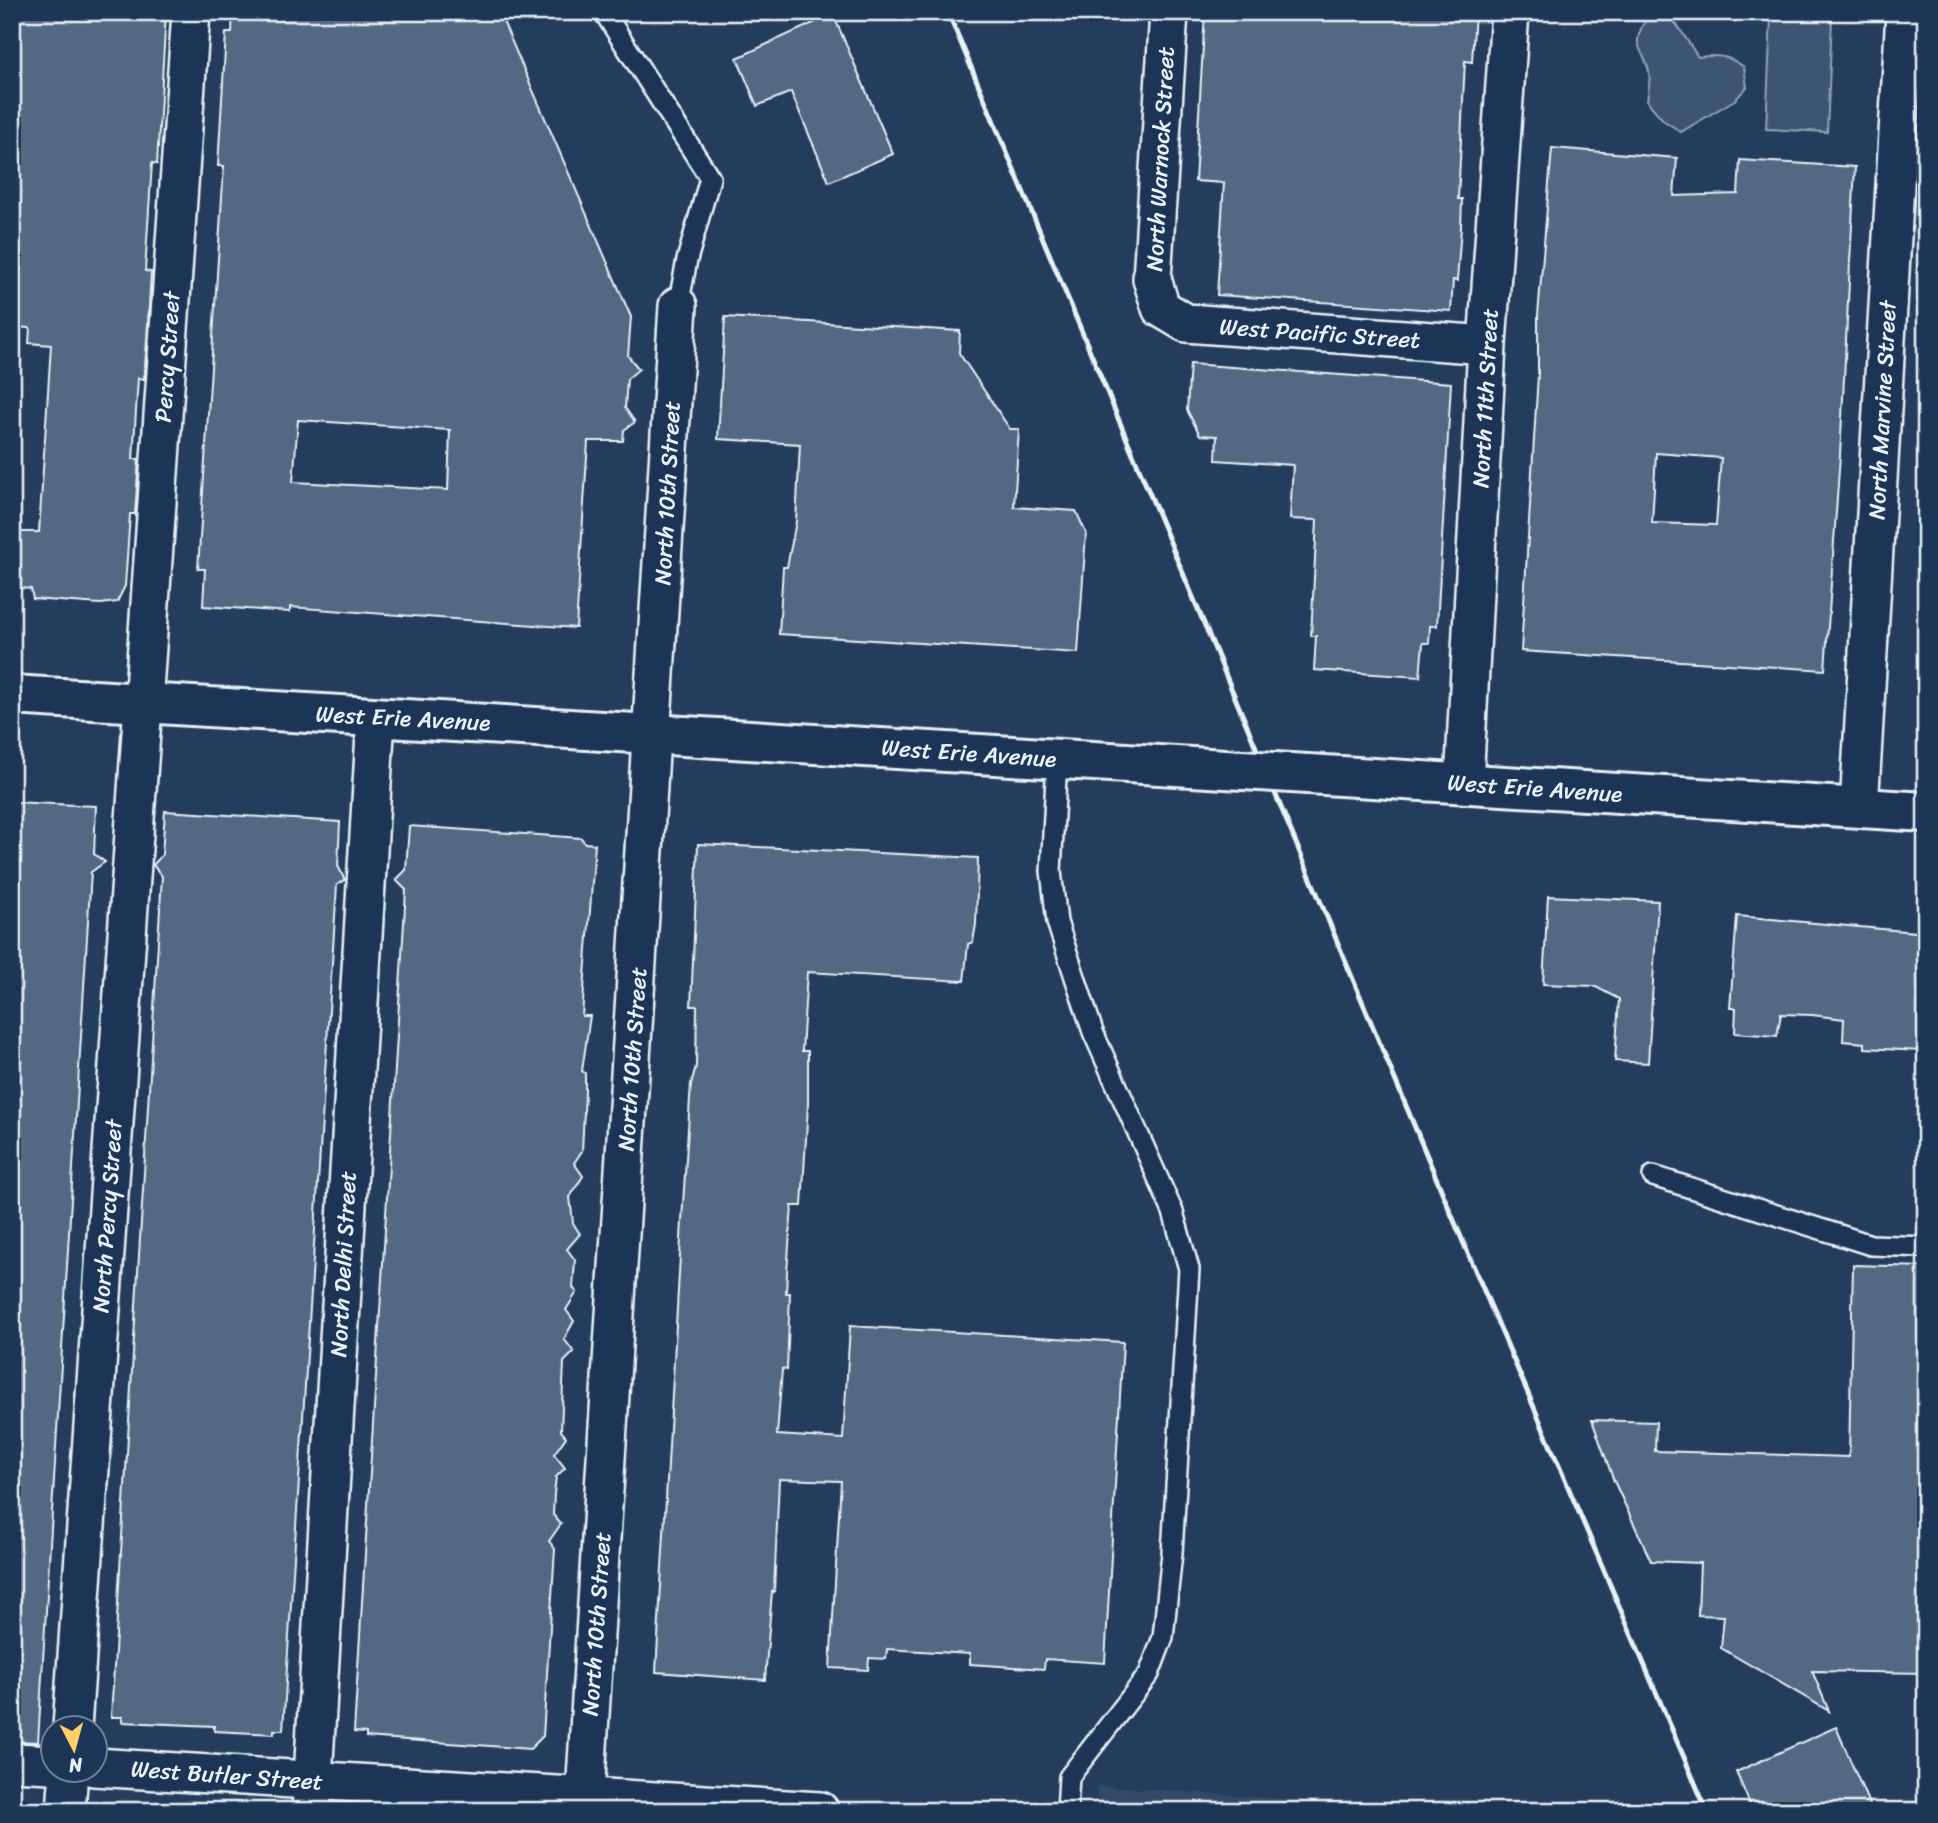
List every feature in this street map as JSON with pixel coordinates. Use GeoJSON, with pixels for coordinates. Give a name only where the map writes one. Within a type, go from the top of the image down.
{"type":"FeatureCollection","features":[{"type":"Feature","properties":{"kind":"main road","name":"West Erie Avenue"},"geometry":{"type":"LineString","coordinates":[[12,695],[1926,812]]}},
{"type":"Feature","properties":{"kind":"street","name":"Percy Street"},"geometry":{"type":"LineString","coordinates":[[143,703],[191,12]]}},
{"type":"Feature","properties":{"kind":"street","name":"North Warnock Street"},"geometry":{"type":"LineString","coordinates":[[1159,304],[1152,279],[1169,12]]}},
{"type":"Feature","properties":{"kind":"street","name":"North 11th Street"},"geometry":{"type":"LineString","coordinates":[[1464,783],[1488,345],[1510,12]]}},
{"type":"Feature","properties":{"kind":"street","name":"North Marvine Street"},"geometry":{"type":"LineString","coordinates":[[1859,808],[1905,12]]}},
{"type":"Feature","properties":{"kind":"street","name":"West Pacific Street"},"geometry":{"type":"LineString","coordinates":[[1159,304],[1161,309],[1186,323],[1488,345]]}},
{"type":"Feature","properties":{"kind":"street","name":"North 10th Street"},"geometry":{"type":"LineString","coordinates":[[585,1804],[678,306]]}},
{"type":"Feature","properties":{"kind":"street","name":"North Percy Street"},"geometry":{"type":"LineString","coordinates":[[73,1714],[143,703]]}},
{"type":"Feature","properties":{"kind":"street","name":"North Delhi Street"},"geometry":{"type":"LineString","coordinates":[[312,1796],[376,717]]}},
{"type":"Feature","properties":{"kind":"street"},"geometry":{"type":"LineString","coordinates":[[12,1762],[38,1763]]}},
{"type":"Feature","properties":{"kind":"street","name":"West Butler Street"},"geometry":{"type":"LineString","coordinates":[[108,1769],[312,1796],[820,1811]]}},
{"type":"Feature","properties":{"kind":"street"},"geometry":{"type":"LineString","coordinates":[[66,1811],[68,1784]]}},
{"type":"Feature","properties":{"kind":"lane"},"geometry":{"type":"LineString","coordinates":[[604,12],[710,178],[687,260],[678,306]]}},
{"type":"Feature","properties":{"kind":"lane"},"geometry":{"type":"LineString","coordinates":[[1057,759],[1051,871],[1057,922],[1093,1032],[1173,1212],[1189,1269],[1172,1553],[1163,1637],[1149,1674],[1069,1777],[1067,1811]]}},
{"type":"Feature","properties":{"kind":"lane"},"geometry":{"type":"LineString","coordinates":[[1653,1176],[1871,1245],[1926,1247]]}},
{"type":"Feature","properties":{"kind":"shaded area"},"geometry":{"type":"Polygon","coordinates":[[[1667,16],[1677,25],[1698,57],[1722,57],[1744,67],[1747,87],[1736,99],[1681,132],[1663,120],[1647,101],[1650,75],[1638,42],[1641,28],[1647,18],[1667,16]]]}},
{"type":"Feature","properties":{"kind":"shaded area"},"geometry":{"type":"Polygon","coordinates":[[[1771,16],[1832,19],[1827,132],[1766,129],[1771,16]]]}},
{"type":"Feature","properties":{"kind":"shaded area"},"geometry":{"type":"Polygon","coordinates":[[[1097,1786],[1453,1811],[1098,1811],[1097,1786]]]}},
{"type":"Feature","properties":{"kind":"building"},"geometry":{"type":"Polygon","coordinates":[[[12,12],[166,12],[157,164],[152,163],[145,271],[151,272],[144,379],[138,378],[133,459],[139,459],[135,514],[130,514],[125,586],[117,602],[100,604],[33,599],[31,589],[13,587],[17,532],[39,532],[51,345],[29,343],[30,328],[12,327],[12,12]]]}},
{"type":"Feature","properties":{"kind":"building"},"geometry":{"type":"Polygon","coordinates":[[[233,12],[499,12],[631,317],[628,356],[639,369],[627,379],[625,408],[635,422],[624,430],[623,441],[588,441],[576,628],[290,607],[290,612],[203,606],[205,569],[198,569],[224,166],[218,166],[226,33],[232,33],[233,12]],[[298,420],[293,482],[448,490],[450,430],[298,420]]]}},
{"type":"Feature","properties":{"kind":"building"},"geometry":{"type":"Polygon","coordinates":[[[1205,12],[1475,12],[1472,62],[1465,61],[1458,199],[1462,199],[1461,227],[1457,281],[1453,280],[1451,311],[1217,295],[1224,183],[1195,181],[1205,12]]]}},
{"type":"Feature","properties":{"kind":"building"},"geometry":{"type":"Polygon","coordinates":[[[833,14],[893,154],[829,182],[791,92],[757,106],[737,58],[833,14]]]}},
{"type":"Feature","properties":{"kind":"building"},"geometry":{"type":"Polygon","coordinates":[[[1552,148],[1677,158],[1674,196],[1738,194],[1740,160],[1855,167],[1840,455],[1825,670],[1521,651],[1538,374],[1538,315],[1552,148]],[[1656,453],[1652,523],[1716,525],[1721,458],[1656,453]]]}},
{"type":"Feature","properties":{"kind":"building"},"geometry":{"type":"Polygon","coordinates":[[[725,317],[960,331],[959,353],[1010,429],[1019,429],[1014,507],[1076,511],[1086,533],[1078,653],[779,634],[783,567],[787,567],[796,522],[800,444],[718,439],[725,317]]]}},
{"type":"Feature","properties":{"kind":"building"},"geometry":{"type":"Polygon","coordinates":[[[1190,364],[1451,383],[1437,626],[1430,626],[1429,643],[1423,643],[1420,677],[1314,670],[1316,636],[1311,636],[1317,520],[1290,519],[1293,465],[1216,460],[1217,436],[1200,435],[1187,410],[1190,364]]]}},
{"type":"Feature","properties":{"kind":"building"},"geometry":{"type":"Polygon","coordinates":[[[12,802],[96,806],[94,854],[105,862],[91,872],[38,1742],[12,1741],[12,1016],[19,929],[12,929],[12,802]]]}},
{"type":"Feature","properties":{"kind":"building"},"geometry":{"type":"Polygon","coordinates":[[[165,811],[340,822],[338,866],[345,880],[337,885],[283,1730],[274,1730],[274,1734],[214,1731],[214,1726],[122,1722],[122,1717],[111,1717],[162,876],[153,865],[162,855],[165,811]]]}},
{"type":"Feature","properties":{"kind":"building"},"geometry":{"type":"Polygon","coordinates":[[[409,826],[581,838],[585,843],[595,844],[582,1016],[590,1016],[582,1071],[585,1073],[585,1092],[582,1151],[574,1163],[583,1176],[570,1197],[573,1223],[580,1234],[567,1249],[575,1260],[573,1288],[577,1292],[566,1310],[574,1321],[564,1339],[574,1352],[564,1362],[561,1431],[566,1437],[554,1454],[565,1468],[556,1477],[554,1494],[553,1515],[561,1524],[549,1541],[555,1549],[543,1736],[530,1749],[366,1737],[366,1733],[354,1732],[406,890],[396,880],[406,870],[409,826]]]}},
{"type":"Feature","properties":{"kind":"building"},"geometry":{"type":"Polygon","coordinates":[[[698,844],[978,858],[976,924],[973,942],[968,944],[964,981],[807,972],[802,1051],[808,1051],[808,1104],[802,1206],[792,1206],[786,1293],[790,1293],[787,1370],[782,1369],[777,1435],[843,1439],[850,1326],[1123,1342],[1105,1663],[1045,1659],[1044,1669],[970,1664],[970,1654],[887,1649],[886,1659],[869,1658],[868,1670],[830,1668],[841,1481],[779,1479],[774,1592],[772,1591],[765,1680],[656,1672],[683,1204],[691,1084],[696,1066],[697,1006],[691,1006],[698,844]]]}},
{"type":"Feature","properties":{"kind":"building"},"geometry":{"type":"Polygon","coordinates":[[[1548,896],[1658,901],[1648,1063],[1615,1061],[1619,999],[1594,986],[1543,984],[1548,896]]]}},
{"type":"Feature","properties":{"kind":"building"},"geometry":{"type":"Polygon","coordinates":[[[1737,916],[1926,933],[1921,1051],[1865,1048],[1865,1043],[1843,1041],[1844,1019],[1812,1015],[1781,1014],[1777,1036],[1735,1033],[1736,1008],[1730,1008],[1737,916]]]}},
{"type":"Feature","properties":{"kind":"building"},"geometry":{"type":"Polygon","coordinates":[[[1853,1265],[1926,1267],[1926,1673],[1812,1671],[1829,1711],[1721,1648],[1724,1616],[1698,1615],[1700,1563],[1651,1561],[1614,1481],[1592,1420],[1656,1422],[1655,1451],[1849,1457],[1853,1265]]]}},
{"type":"Feature","properties":{"kind":"building"},"geometry":{"type":"Polygon","coordinates":[[[1836,1727],[1872,1811],[1753,1811],[1736,1772],[1836,1727]]]}},
{"type":"Feature","properties":{"kind":"railway"},"geometry":{"type":"LineString","coordinates":[[948,12],[1458,1230],[1707,1811]]}}]}
